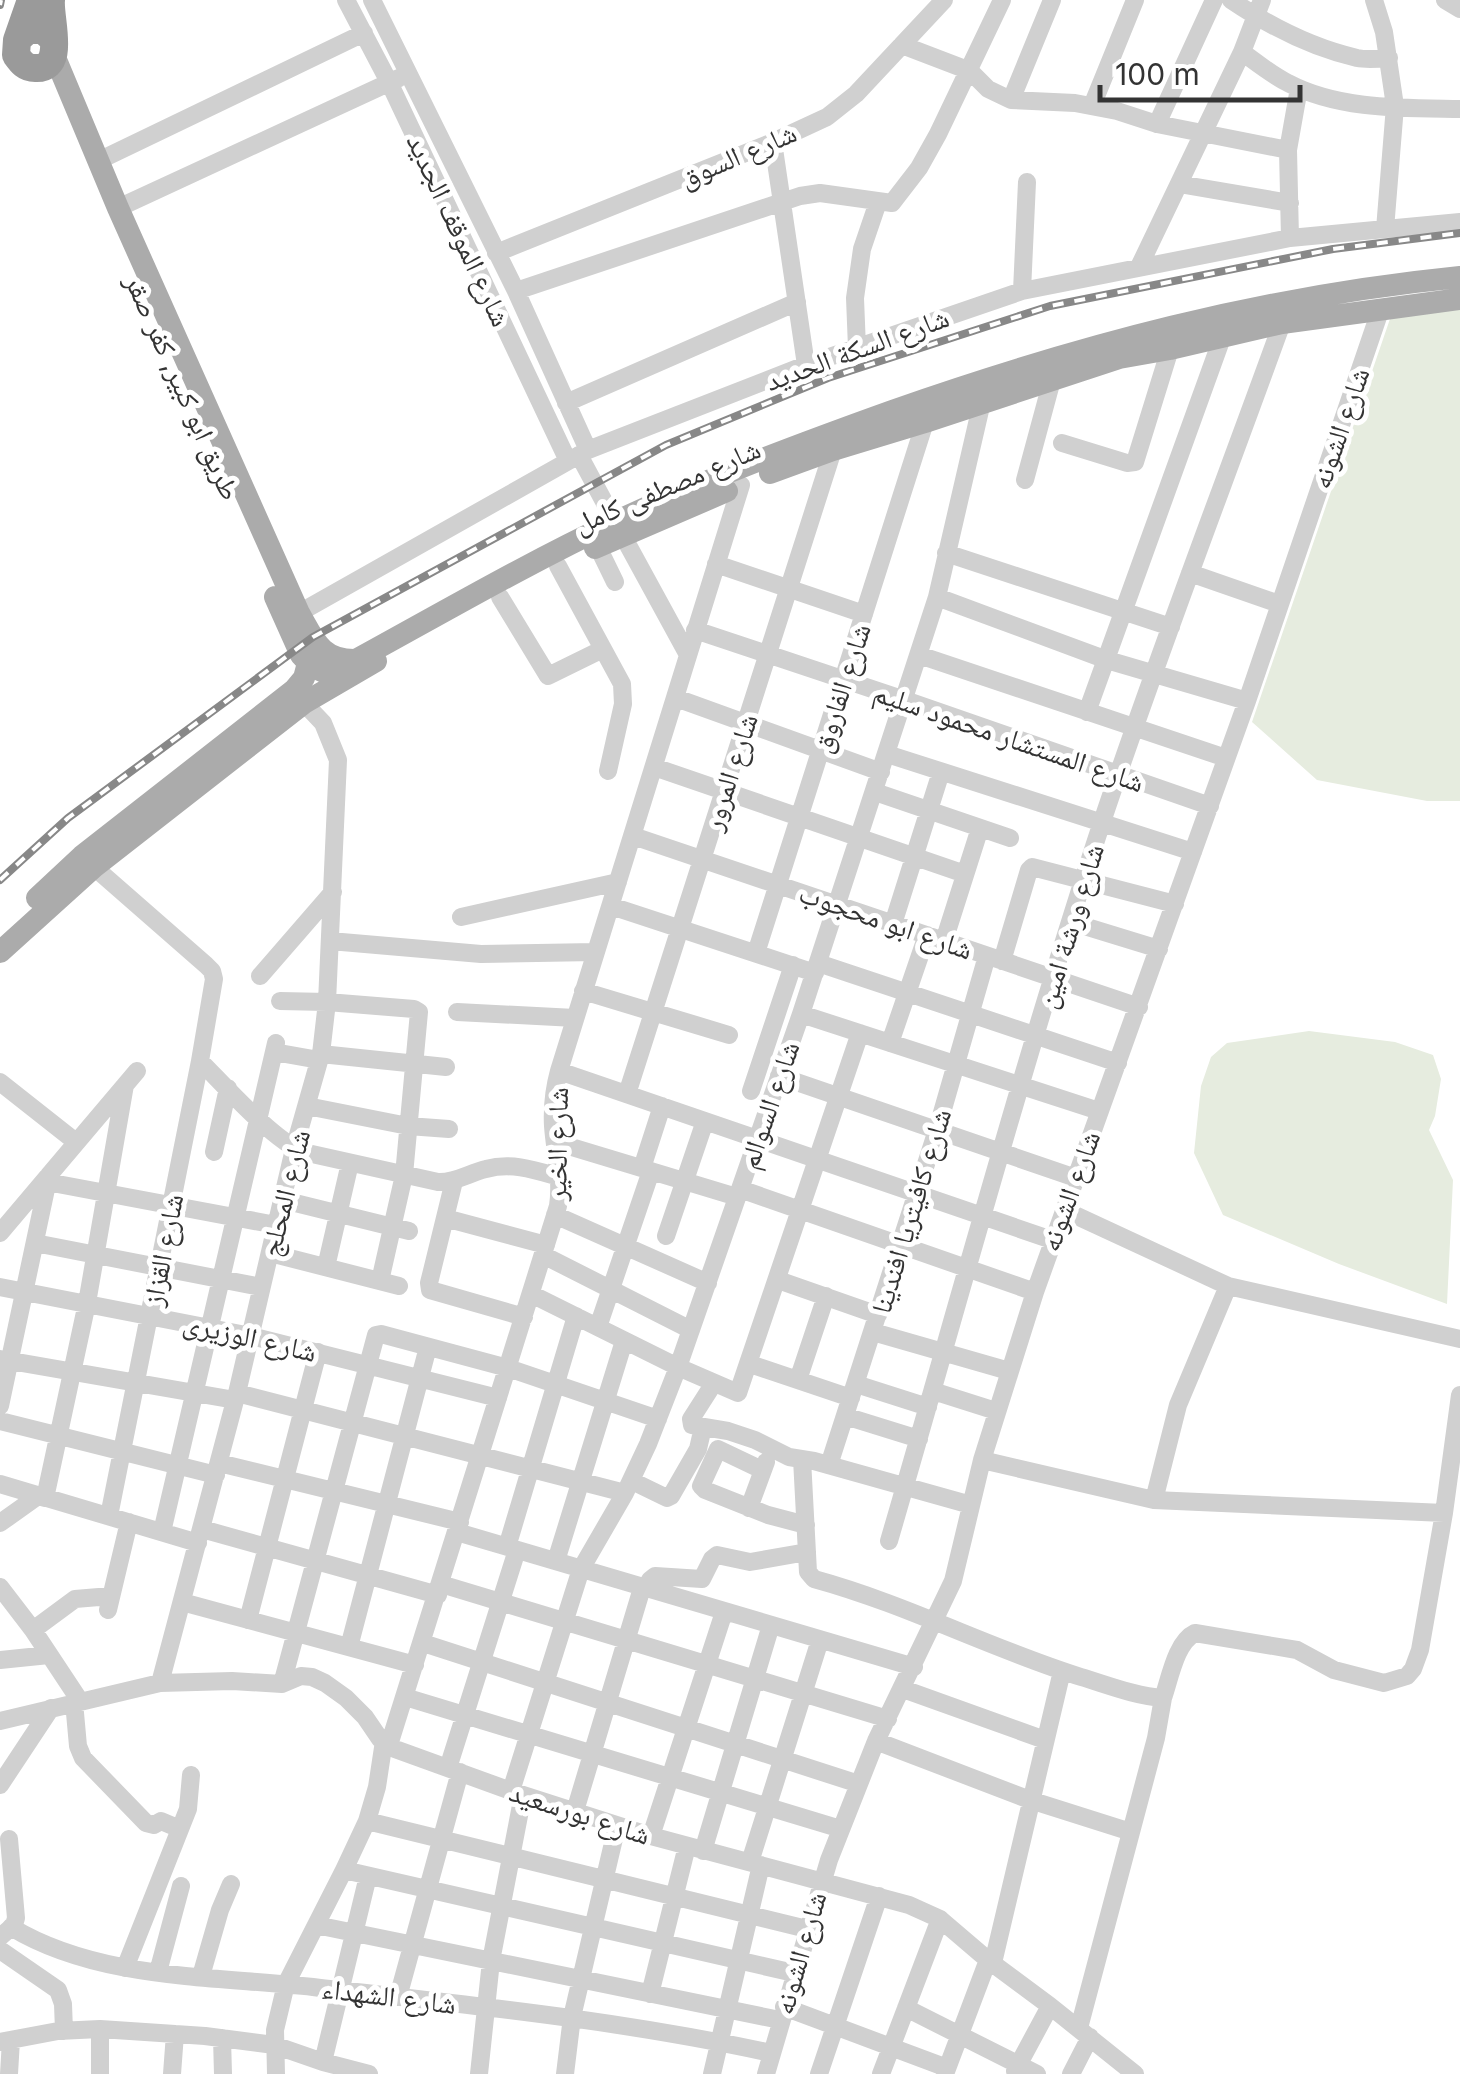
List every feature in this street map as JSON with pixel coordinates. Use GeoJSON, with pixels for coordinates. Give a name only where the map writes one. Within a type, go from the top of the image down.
{"type":"FeatureCollection","features":[{"type":"Feature","properties":{"kind":"highway"},"geometry":{"type":"LineString","coordinates":[[27,54],[31,0]]}},
{"type":"Feature","properties":{"kind":"highway","name":"طريق ابو كبير, كفر صقر"},"geometry":{"type":"LineString","coordinates":[[27,54],[51,0]]}},
{"type":"Feature","properties":{"kind":"main road","name":"طريق ابو كبير, كفر صقر"},"geometry":{"type":"LineString","coordinates":[[27,54],[98,161],[299,612],[320,648],[353,667]]}},
{"type":"Feature","properties":{"kind":"main road","name":"طريق ابو كبير, كفر صقر"},"geometry":{"type":"LineString","coordinates":[[27,54],[297,648],[308,663]]}},
{"type":"Feature","properties":{"kind":"main road","name":"شارع مصطفى كامل"},"geometry":{"type":"LineString","coordinates":[[0,952],[94,867],[353,667],[619,529],[840,430],[1016,369],[1094,356],[1196,320],[1288,300],[1387,284],[1460,278]]}},
{"type":"Feature","properties":{"kind":"main road","name":"شارع مصطفى كامل"},"geometry":{"type":"LineString","coordinates":[[353,667],[598,547],[619,529],[833,450],[1052,380],[1094,356],[1119,358],[1282,323],[1460,300]]}},
{"type":"Feature","properties":{"kind":"main road"},"geometry":{"type":"LineString","coordinates":[[0,932],[82,856],[294,690],[304,678],[308,663],[327,674],[353,667]]}},
{"type":"Feature","properties":{"kind":"street","name":"شارع السوق"},"geometry":{"type":"LineString","coordinates":[[496,253],[826,117],[856,94],[944,0]]}},
{"type":"Feature","properties":{"kind":"street"},"geometry":{"type":"LineString","coordinates":[[516,291],[800,196],[820,193],[892,203],[918,168],[1002,0]]}},
{"type":"Feature","properties":{"kind":"street"},"geometry":{"type":"LineString","coordinates":[[1011,100],[1052,0]]}},
{"type":"Feature","properties":{"kind":"street"},"geometry":{"type":"LineString","coordinates":[[1092,106],[1135,0]]}},
{"type":"Feature","properties":{"kind":"street"},"geometry":{"type":"LineString","coordinates":[[1157,124],[1214,0]]}},
{"type":"Feature","properties":{"kind":"street"},"geometry":{"type":"LineString","coordinates":[[1231,0],[1259,8],[1316,44],[1361,60],[1389,58]]}},
{"type":"Feature","properties":{"kind":"street"},"geometry":{"type":"LineString","coordinates":[[1374,0],[1384,32],[1395,106],[1385,229]]}},
{"type":"Feature","properties":{"kind":"street"},"geometry":{"type":"LineString","coordinates":[[1445,0],[1460,9]]}},
{"type":"Feature","properties":{"kind":"street"},"geometry":{"type":"LineString","coordinates":[[349,6],[373,2]]}},
{"type":"Feature","properties":{"kind":"street","name":"شارع الموقف الجديد"},"geometry":{"type":"LineString","coordinates":[[373,2],[516,291],[566,403],[579,455]]}},
{"type":"Feature","properties":{"kind":"street","name":"شارع الموقف الجديد"},"geometry":{"type":"LineString","coordinates":[[349,6],[579,455]]}},
{"type":"Feature","properties":{"kind":"street"},"geometry":{"type":"LineString","coordinates":[[1139,267],[1242,52],[1259,8]]}},
{"type":"Feature","properties":{"kind":"street"},"geometry":{"type":"LineString","coordinates":[[98,161],[364,32]]}},
{"type":"Feature","properties":{"kind":"street"},"geometry":{"type":"LineString","coordinates":[[902,45],[970,70],[988,89],[1011,100],[1092,106],[1157,124],[1288,150]]}},
{"type":"Feature","properties":{"kind":"street"},"geometry":{"type":"LineString","coordinates":[[1242,52],[1268,72],[1299,88],[1356,104],[1460,110]]}},
{"type":"Feature","properties":{"kind":"street"},"geometry":{"type":"LineString","coordinates":[[118,208],[409,73]]}},
{"type":"Feature","properties":{"kind":"street"},"geometry":{"type":"LineString","coordinates":[[1290,238],[1288,150],[1299,88]]}},
{"type":"Feature","properties":{"kind":"street"},"geometry":{"type":"LineString","coordinates":[[773,142],[806,365]]}},
{"type":"Feature","properties":{"kind":"street"},"geometry":{"type":"LineString","coordinates":[[1022,291],[1026,182]]}},
{"type":"Feature","properties":{"kind":"street"},"geometry":{"type":"LineString","coordinates":[[1179,184],[1290,203]]}},
{"type":"Feature","properties":{"kind":"street"},"geometry":{"type":"LineString","coordinates":[[858,348],[855,298],[862,249],[878,202]]}},
{"type":"Feature","properties":{"kind":"street","name":"شارع السكة الحديد"},"geometry":{"type":"LineString","coordinates":[[299,612],[579,455],[806,365],[1022,291],[1290,238],[1460,222]]}},
{"type":"Feature","properties":{"kind":"street"},"geometry":{"type":"LineString","coordinates":[[566,403],[796,302]]}},
{"type":"Feature","properties":{"kind":"street","name":"شارع الشونه"},"geometry":{"type":"LineString","coordinates":[[766,2074],[822,1880],[841,1829],[876,1741],[954,1581],[996,1411],[1052,1240],[1247,702],[1381,308]]}},
{"type":"Feature","properties":{"kind":"street","name":"شارع ورشة امين"},"geometry":{"type":"LineString","coordinates":[[889,1540],[1036,1036],[1118,774],[1282,323]]}},
{"type":"Feature","properties":{"kind":"street"},"geometry":{"type":"LineString","coordinates":[[1087,712],[1222,338]]}},
{"type":"Feature","properties":{"kind":"street"},"geometry":{"type":"LineString","coordinates":[[1062,442],[1131,463],[1136,458],[1170,349]]}},
{"type":"Feature","properties":{"kind":"street"},"geometry":{"type":"LineString","coordinates":[[1026,480],[1052,380]]}},
{"type":"Feature","properties":{"kind":"street","name":"شارع السوالم"},"geometry":{"type":"LineString","coordinates":[[479,2074],[491,1961],[528,1734],[581,1568],[628,1487],[658,1420],[801,1014],[937,598],[982,402]]}},
{"type":"Feature","properties":{"kind":"street","name":"شارع الفاروق"},"geometry":{"type":"LineString","coordinates":[[756,953],[925,422]]}},
{"type":"Feature","properties":{"kind":"street","name":"شارع المرور"},"geometry":{"type":"LineString","coordinates":[[628,1094],[833,450]]}},
{"type":"Feature","properties":{"kind":"street"},"geometry":{"type":"LineString","coordinates":[[579,455],[688,655]]}},
{"type":"Feature","properties":{"kind":"street","name":"شارع الخير"},"geometry":{"type":"LineString","coordinates":[[276,2074],[274,2045],[286,1984],[367,1820],[387,1743],[416,1666],[555,1215],[560,1196],[554,1102],[559,1071],[740,484]]}},
{"type":"Feature","properties":{"kind":"street"},"geometry":{"type":"LineString","coordinates":[[598,547],[615,582]]}},
{"type":"Feature","properties":{"kind":"street"},"geometry":{"type":"LineString","coordinates":[[946,553],[1171,627]]}},
{"type":"Feature","properties":{"kind":"street"},"geometry":{"type":"LineString","coordinates":[[716,564],[864,614]]}},
{"type":"Feature","properties":{"kind":"street"},"geometry":{"type":"LineString","coordinates":[[558,566],[622,684],[624,697],[608,771]]}},
{"type":"Feature","properties":{"kind":"street"},"geometry":{"type":"LineString","coordinates":[[1190,574],[1279,604]]}},
{"type":"Feature","properties":{"kind":"street"},"geometry":{"type":"LineString","coordinates":[[500,596],[548,676],[603,649]]}},
{"type":"Feature","properties":{"kind":"street"},"geometry":{"type":"LineString","coordinates":[[937,598],[1107,660],[1247,702]]}},
{"type":"Feature","properties":{"kind":"street","name":"شارع المستشار محمود سليم"},"geometry":{"type":"LineString","coordinates":[[696,630],[1210,806]]}},
{"type":"Feature","properties":{"kind":"street"},"geometry":{"type":"LineString","coordinates":[[919,655],[1226,758]]}},
{"type":"Feature","properties":{"kind":"street"},"geometry":{"type":"LineString","coordinates":[[676,698],[822,750],[941,772],[1193,852]]}},
{"type":"Feature","properties":{"kind":"street","name":"شارع المحلج"},"geometry":{"type":"LineString","coordinates":[[160,1683],[218,1469],[294,1149],[320,1057],[327,1002],[338,760],[323,723],[304,703]]}},
{"type":"Feature","properties":{"kind":"street"},"geometry":{"type":"LineString","coordinates":[[654,766],[965,874]]}},
{"type":"Feature","properties":{"kind":"street"},"geometry":{"type":"LineString","coordinates":[[893,924],[941,772]]}},
{"type":"Feature","properties":{"kind":"street"},"geometry":{"type":"LineString","coordinates":[[875,792],[1010,838]]}},
{"type":"Feature","properties":{"kind":"street"},"geometry":{"type":"LineString","coordinates":[[890,1043],[907,993],[965,874],[980,828]]}},
{"type":"Feature","properties":{"kind":"street","name":"شارع ابو محجوب"},"geometry":{"type":"LineString","coordinates":[[633,836],[1139,1007]]}},
{"type":"Feature","properties":{"kind":"street","name":"شارع القزاز"},"geometry":{"type":"LineString","coordinates":[[94,867],[206,965],[214,984],[108,1516]]}},
{"type":"Feature","properties":{"kind":"street","name":"شارع كافيتريا افندينا"},"geometry":{"type":"LineString","coordinates":[[829,1465],[918,1194],[971,1014],[1029,870],[1038,867],[1084,880]]}},
{"type":"Feature","properties":{"kind":"street"},"geometry":{"type":"LineString","coordinates":[[1084,880],[1175,904]]}},
{"type":"Feature","properties":{"kind":"street"},"geometry":{"type":"LineString","coordinates":[[460,916],[618,882]]}},
{"type":"Feature","properties":{"kind":"street"},"geometry":{"type":"LineString","coordinates":[[260,976],[333,892]]}},
{"type":"Feature","properties":{"kind":"street"},"geometry":{"type":"LineString","coordinates":[[611,906],[793,966],[816,968],[907,993],[1118,1064]]}},
{"type":"Feature","properties":{"kind":"street"},"geometry":{"type":"LineString","coordinates":[[1071,922],[1159,949]]}},
{"type":"Feature","properties":{"kind":"street"},"geometry":{"type":"LineString","coordinates":[[330,941],[481,954],[595,952]]}},
{"type":"Feature","properties":{"kind":"street"},"geometry":{"type":"LineString","coordinates":[[751,1091],[793,966]]}},
{"type":"Feature","properties":{"kind":"street"},"geometry":{"type":"LineString","coordinates":[[583,990],[729,1036]]}},
{"type":"Feature","properties":{"kind":"street"},"geometry":{"type":"LineString","coordinates":[[280,1001],[416,1009],[419,1014],[400,1228],[380,1281]]}},
{"type":"Feature","properties":{"kind":"street"},"geometry":{"type":"LineString","coordinates":[[457,1012],[575,1018]]}},
{"type":"Feature","properties":{"kind":"street"},"geometry":{"type":"LineString","coordinates":[[801,1014],[1099,1111]]}},
{"type":"Feature","properties":{"kind":"street"},"geometry":{"type":"LineString","coordinates":[[531,1294],[678,1367],[740,1392],[860,1033]]}},
{"type":"Feature","properties":{"kind":"street"},"geometry":{"type":"LineString","coordinates":[[162,1532],[275,1047],[320,1057],[446,1066]]}},
{"type":"Feature","properties":{"kind":"street"},"geometry":{"type":"LineString","coordinates":[[200,1061],[294,1149],[438,1182],[503,1166],[530,1168],[560,1177]]}},
{"type":"Feature","properties":{"kind":"street"},"geometry":{"type":"LineString","coordinates":[[559,1071],[1052,1240]]}},
{"type":"Feature","properties":{"kind":"street"},"geometry":{"type":"LineString","coordinates":[[779,1076],[1076,1178]]}},
{"type":"Feature","properties":{"kind":"street"},"geometry":{"type":"LineString","coordinates":[[0,1233],[131,1078],[73,1371],[42,1497],[0,1524]]}},
{"type":"Feature","properties":{"kind":"street"},"geometry":{"type":"LineString","coordinates":[[0,1082],[76,1142]]}},
{"type":"Feature","properties":{"kind":"street"},"geometry":{"type":"LineString","coordinates":[[214,1152],[228,1088]]}},
{"type":"Feature","properties":{"kind":"street"},"geometry":{"type":"LineString","coordinates":[[307,1106],[408,1126],[449,1129]]}},
{"type":"Feature","properties":{"kind":"street"},"geometry":{"type":"LineString","coordinates":[[598,1327],[625,1246],[662,1106]]}},
{"type":"Feature","properties":{"kind":"street"},"geometry":{"type":"LineString","coordinates":[[666,1236],[705,1121]]}},
{"type":"Feature","properties":{"kind":"street"},"geometry":{"type":"LineString","coordinates":[[555,1142],[801,1210],[1035,1292]]}},
{"type":"Feature","properties":{"kind":"street"},"geometry":{"type":"LineString","coordinates":[[326,1267],[350,1163]]}},
{"type":"Feature","properties":{"kind":"street"},"geometry":{"type":"LineString","coordinates":[[48,1179],[276,1226]]}},
{"type":"Feature","properties":{"kind":"street"},"geometry":{"type":"LineString","coordinates":[[0,1406],[5,1359],[48,1179]]}},
{"type":"Feature","properties":{"kind":"street"},"geometry":{"type":"LineString","coordinates":[[454,1181],[428,1287],[436,1294],[524,1318]]}},
{"type":"Feature","properties":{"kind":"street"},"geometry":{"type":"LineString","coordinates":[[282,1200],[400,1228]]}},
{"type":"Feature","properties":{"kind":"street"},"geometry":{"type":"LineString","coordinates":[[1064,1210],[1228,1286],[1460,1338]]}},
{"type":"Feature","properties":{"kind":"street"},"geometry":{"type":"LineString","coordinates":[[555,1215],[708,1282]]}},
{"type":"Feature","properties":{"kind":"street"},"geometry":{"type":"LineString","coordinates":[[444,1218],[544,1250],[691,1330]]}},
{"type":"Feature","properties":{"kind":"street"},"geometry":{"type":"LineString","coordinates":[[34,1243],[261,1287]]}},
{"type":"Feature","properties":{"kind":"street"},"geometry":{"type":"LineString","coordinates":[[270,1253],[400,1286]]}},
{"type":"Feature","properties":{"kind":"street"},"geometry":{"type":"LineString","coordinates":[[778,1280],[826,1296],[876,1324],[944,1354],[1009,1371]]}},
{"type":"Feature","properties":{"kind":"street","name":"شارع الوزيرى"},"geometry":{"type":"LineString","coordinates":[[0,1286],[251,1336],[498,1398]]}},
{"type":"Feature","properties":{"kind":"street"},"geometry":{"type":"LineString","coordinates":[[1154,1500],[1178,1406],[1228,1286]]}},
{"type":"Feature","properties":{"kind":"street"},"geometry":{"type":"LineString","coordinates":[[798,1380],[826,1296]]}},
{"type":"Feature","properties":{"kind":"street"},"geometry":{"type":"LineString","coordinates":[[398,1997],[441,1839],[465,1715],[501,1602],[530,1469],[576,1316]]}},
{"type":"Feature","properties":{"kind":"street"},"geometry":{"type":"LineString","coordinates":[[282,1684],[378,1334],[508,1368],[658,1420]]}},
{"type":"Feature","properties":{"kind":"street"},"geometry":{"type":"LineString","coordinates":[[556,1562],[624,1341]]}},
{"type":"Feature","properties":{"kind":"street"},"geometry":{"type":"LineString","coordinates":[[349,1647],[428,1347]]}},
{"type":"Feature","properties":{"kind":"street"},"geometry":{"type":"LineString","coordinates":[[248,1620],[318,1352]]}},
{"type":"Feature","properties":{"kind":"street"},"geometry":{"type":"LineString","coordinates":[[5,1359],[303,1410],[581,1482],[628,1487],[667,1498],[672,1496],[698,1449],[703,1427]]}},
{"type":"Feature","properties":{"kind":"street"},"geometry":{"type":"LineString","coordinates":[[750,1364],[851,1399],[918,1440]]}},
{"type":"Feature","properties":{"kind":"street"},"geometry":{"type":"LineString","coordinates":[[714,1383],[691,1419],[692,1425],[741,1435],[790,1458],[972,1505]]}},
{"type":"Feature","properties":{"kind":"street"},"geometry":{"type":"LineString","coordinates":[[1072,2074],[1163,1698],[1184,1642],[1196,1633],[1297,1650],[1334,1670],[1384,1684],[1407,1676],[1420,1650],[1460,1394]]}},
{"type":"Feature","properties":{"kind":"street"},"geometry":{"type":"LineString","coordinates":[[851,1399],[930,1399],[996,1411]]}},
{"type":"Feature","properties":{"kind":"street"},"geometry":{"type":"LineString","coordinates":[[0,1420],[178,1465],[285,1479],[386,1504],[512,1549],[914,1667]]}},
{"type":"Feature","properties":{"kind":"street"},"geometry":{"type":"LineString","coordinates":[[762,1470],[718,1449],[700,1483],[705,1490],[750,1508],[806,1525]]}},
{"type":"Feature","properties":{"kind":"street"},"geometry":{"type":"LineString","coordinates":[[750,1508],[762,1470],[774,1450]]}},
{"type":"Feature","properties":{"kind":"street"},"geometry":{"type":"LineString","coordinates":[[802,1459],[808,1572],[814,1579],[1062,1671],[1163,1698]]}},
{"type":"Feature","properties":{"kind":"street"},"geometry":{"type":"LineString","coordinates":[[982,1460],[1154,1500],[1444,1513]]}},
{"type":"Feature","properties":{"kind":"street"},"geometry":{"type":"LineString","coordinates":[[0,1484],[162,1532],[267,1547],[368,1575],[501,1602],[888,1719]]}},
{"type":"Feature","properties":{"kind":"street"},"geometry":{"type":"LineString","coordinates":[[33,1630],[76,1599],[110,1603],[128,1522]]}},
{"type":"Feature","properties":{"kind":"street"},"geometry":{"type":"LineString","coordinates":[[575,1811],[626,1640],[650,1580],[656,1576],[702,1579],[717,1555],[750,1562],[808,1552]]}},
{"type":"Feature","properties":{"kind":"street"},"geometry":{"type":"LineString","coordinates":[[2,1593],[33,1630],[77,1701],[78,1746],[86,1763],[146,1823],[154,1825],[161,1821],[180,1830]]}},
{"type":"Feature","properties":{"kind":"street"},"geometry":{"type":"LineString","coordinates":[[182,1602],[416,1666]]}},
{"type":"Feature","properties":{"kind":"street"},"geometry":{"type":"LineString","coordinates":[[650,1836],[724,1612]]}},
{"type":"Feature","properties":{"kind":"street"},"geometry":{"type":"LineString","coordinates":[[650,1994],[674,1896],[721,1792],[771,1625]]}},
{"type":"Feature","properties":{"kind":"street"},"geometry":{"type":"LineString","coordinates":[[712,2074],[749,1914],[768,1806],[820,1640]]}},
{"type":"Feature","properties":{"kind":"street"},"geometry":{"type":"LineString","coordinates":[[423,1642],[859,1784]]}},
{"type":"Feature","properties":{"kind":"street"},"geometry":{"type":"LineString","coordinates":[[0,1660],[49,1655]]}},
{"type":"Feature","properties":{"kind":"street"},"geometry":{"type":"LineString","coordinates":[[316,1925],[727,2010],[782,2014],[835,2026],[946,2071],[990,1962],[1062,1671]]}},
{"type":"Feature","properties":{"kind":"street","name":"شارع بورسعيد"},"geometry":{"type":"LineString","coordinates":[[0,1721],[160,1683],[282,1684],[301,1676],[312,1677],[346,1698],[395,1749],[617,1826],[879,1896],[940,1919],[1136,2074]]}},
{"type":"Feature","properties":{"kind":"street"},"geometry":{"type":"LineString","coordinates":[[903,1689],[1045,1740]]}},
{"type":"Feature","properties":{"kind":"street"},"geometry":{"type":"LineString","coordinates":[[406,1697],[841,1829]]}},
{"type":"Feature","properties":{"kind":"street"},"geometry":{"type":"LineString","coordinates":[[0,1785],[51,1708]]}},
{"type":"Feature","properties":{"kind":"street"},"geometry":{"type":"LineString","coordinates":[[876,1741],[1030,1800],[1131,1832]]}},
{"type":"Feature","properties":{"kind":"street"},"geometry":{"type":"LineString","coordinates":[[124,1968],[180,1830],[190,1800],[191,1775]]}},
{"type":"Feature","properties":{"kind":"street"},"geometry":{"type":"LineString","coordinates":[[367,1820],[808,1929]]}},
{"type":"Feature","properties":{"kind":"street"},"geometry":{"type":"LineString","coordinates":[[566,2074],[572,2017],[617,1826]]}},
{"type":"Feature","properties":{"kind":"street"},"geometry":{"type":"LineString","coordinates":[[5,1932],[16,1918],[9,1840]]}},
{"type":"Feature","properties":{"kind":"street"},"geometry":{"type":"LineString","coordinates":[[344,1870],[794,1973]]}},
{"type":"Feature","properties":{"kind":"street"},"geometry":{"type":"LineString","coordinates":[[323,2062],[368,1876]]}},
{"type":"Feature","properties":{"kind":"street"},"geometry":{"type":"LineString","coordinates":[[201,1976],[220,1910],[232,1884]]}},
{"type":"Feature","properties":{"kind":"street"},"geometry":{"type":"LineString","coordinates":[[158,1972],[181,1886]]}},
{"type":"Feature","properties":{"kind":"street"},"geometry":{"type":"LineString","coordinates":[[819,2074],[879,1896]]}},
{"type":"Feature","properties":{"kind":"street"},"geometry":{"type":"LineString","coordinates":[[881,2074],[940,1919]]}},
{"type":"Feature","properties":{"kind":"street","name":"شارع الشهداء"},"geometry":{"type":"LineString","coordinates":[[5,1932],[47,1948],[124,1968],[572,2017],[771,2053]]}},
{"type":"Feature","properties":{"kind":"street"},"geometry":{"type":"LineString","coordinates":[[0,1950],[58,1990],[64,2030]]}},
{"type":"Feature","properties":{"kind":"street"},"geometry":{"type":"LineString","coordinates":[[1016,2069],[1050,2006]]}},
{"type":"Feature","properties":{"kind":"street"},"geometry":{"type":"LineString","coordinates":[[906,2008],[1016,2069],[1037,2074]]}},
{"type":"Feature","properties":{"kind":"street"},"geometry":{"type":"LineString","coordinates":[[100,2029],[100,2074]]}},
{"type":"Feature","properties":{"kind":"street"},"geometry":{"type":"LineString","coordinates":[[9,2074],[6,2041],[64,2030],[100,2029],[274,2045],[360,2073]]}},
{"type":"Feature","properties":{"kind":"street"},"geometry":{"type":"LineString","coordinates":[[172,2074],[175,2034]]}},
{"type":"Feature","properties":{"kind":"street"},"geometry":{"type":"LineString","coordinates":[[222,2038],[223,2074]]}},
{"type":"Feature","properties":{"kind":"shaded area"},"geometry":{"type":"Polygon","coordinates":[[[1460,309],[1460,801],[1427,801],[1317,780],[1252,722],[1392,313],[1460,309]]]}},
{"type":"Feature","properties":{"kind":"shaded area"},"geometry":{"type":"Polygon","coordinates":[[[1309,1031],[1395,1042],[1433,1055],[1441,1079],[1429,1130],[1453,1180],[1447,1304],[1223,1215],[1194,1153],[1201,1086],[1211,1057],[1227,1043],[1309,1031]]]}},
{"type":"Feature","properties":{"kind":"railway"},"geometry":{"type":"LineString","coordinates":[[0,5],[1,0]]}},
{"type":"Feature","properties":{"kind":"railway"},"geometry":{"type":"LineString","coordinates":[[0,880],[68,818],[313,637],[666,445],[828,378],[1050,306],[1333,249],[1460,233]]}}]}
